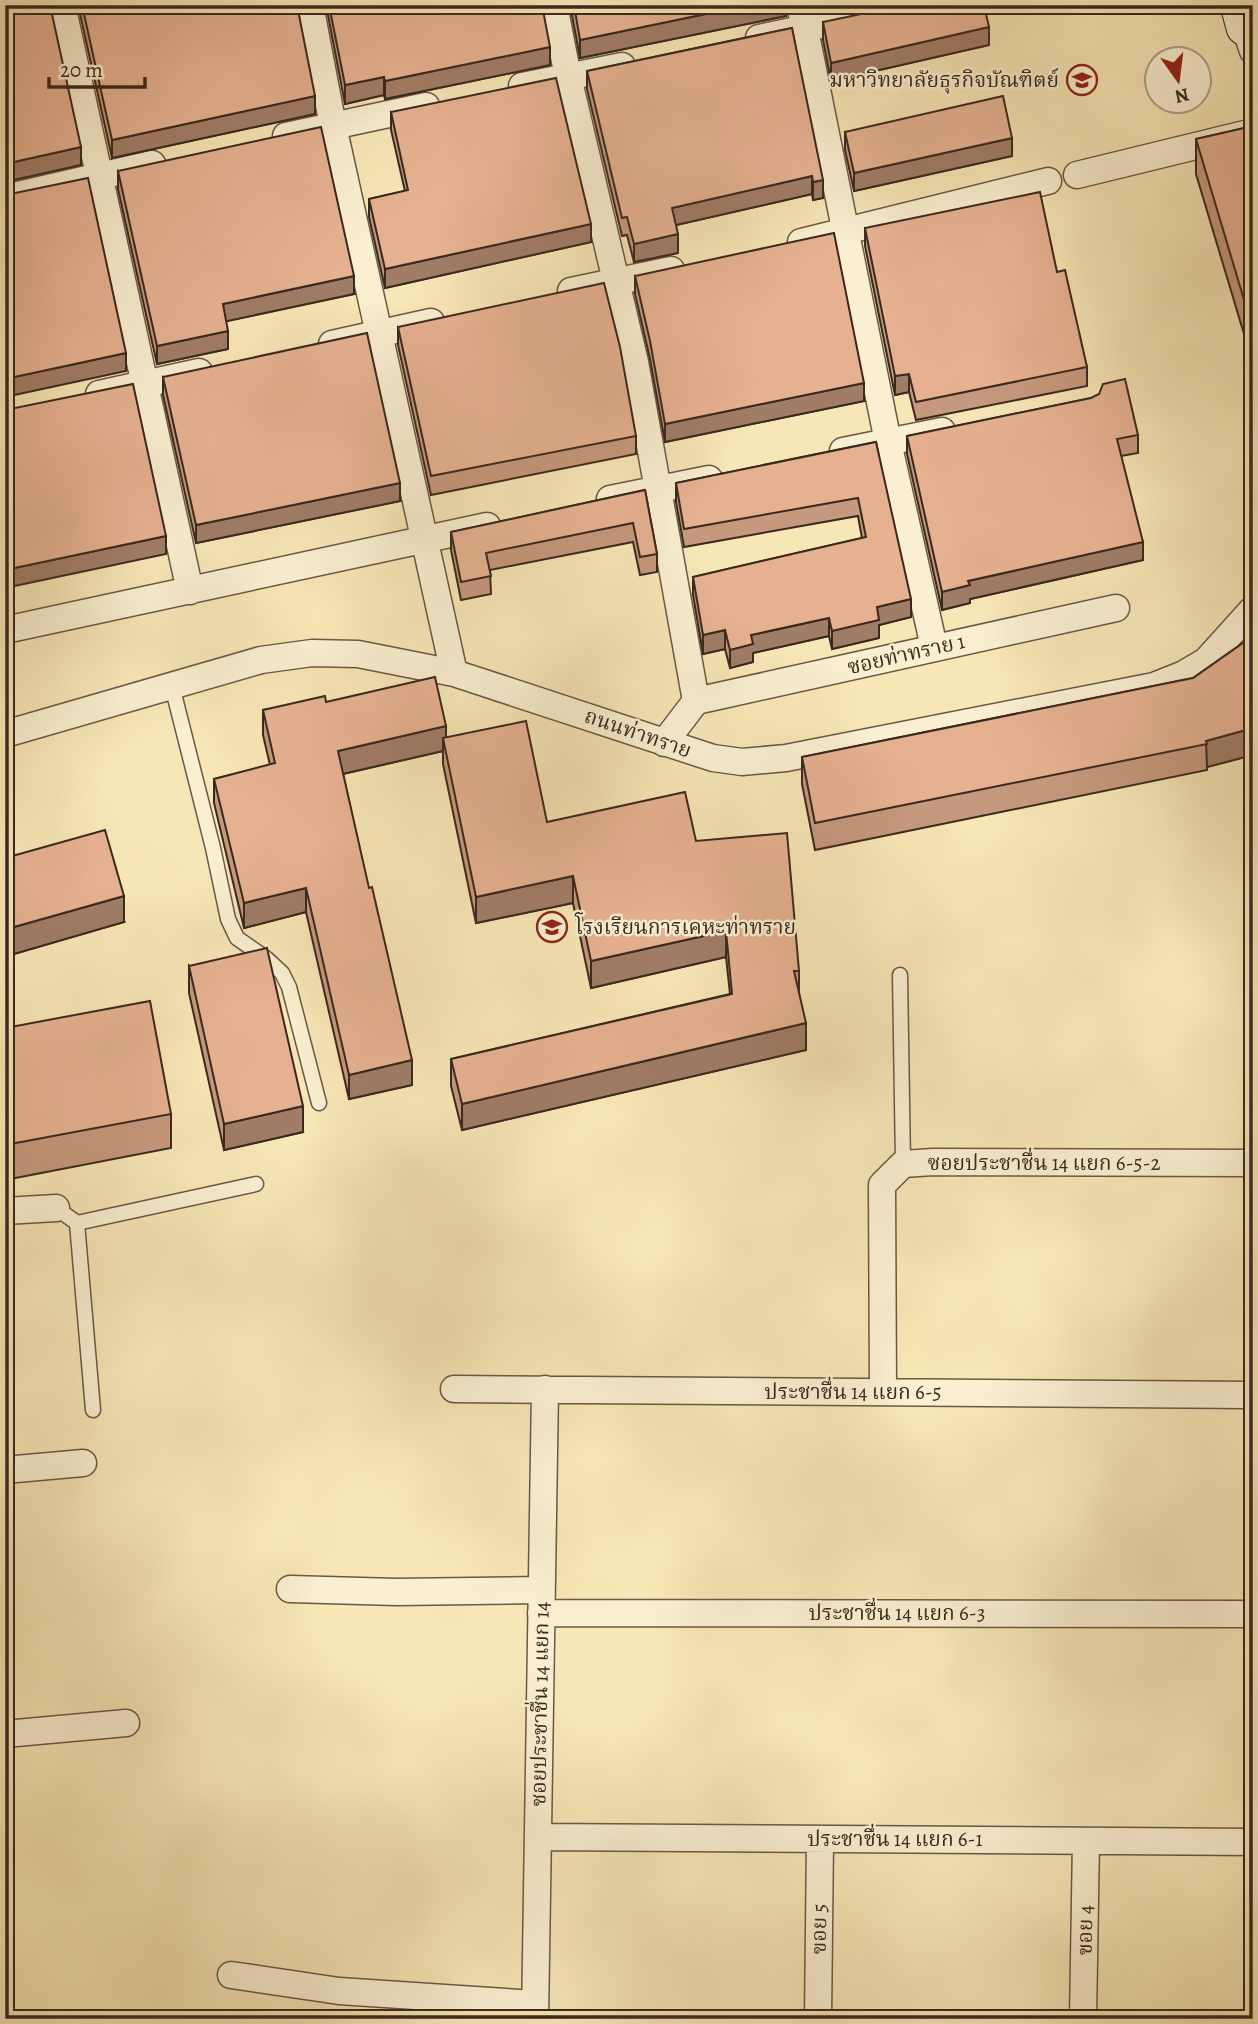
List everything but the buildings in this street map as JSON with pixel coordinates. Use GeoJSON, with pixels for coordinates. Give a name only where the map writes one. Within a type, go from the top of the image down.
{"type":"FeatureCollection","features":[{"type":"Feature","properties":{"kind":"street"},"geometry":{"type":"LineString","coordinates":[[62,5],[190,591]]}},
{"type":"Feature","properties":{"kind":"street"},"geometry":{"type":"LineString","coordinates":[[310,5],[333,126],[454,673]]}},
{"type":"Feature","properties":{"kind":"street"},"geometry":{"type":"LineString","coordinates":[[554,5],[568,77],[635,362],[696,701],[664,743]]}},
{"type":"Feature","properties":{"kind":"street"},"geometry":{"type":"LineString","coordinates":[[739,42],[802,17],[915,5]]}},
{"type":"Feature","properties":{"kind":"street"},"geometry":{"type":"LineString","coordinates":[[802,17],[888,442],[934,647]]}},
{"type":"Feature","properties":{"kind":"street"},"geometry":{"type":"LineString","coordinates":[[503,90],[647,61]]}},
{"type":"Feature","properties":{"kind":"street"},"geometry":{"type":"LineString","coordinates":[[268,139],[451,101]]}},
{"type":"Feature","properties":{"kind":"street"},"geometry":{"type":"LineString","coordinates":[[1077,175],[1253,132]]}},
{"type":"Feature","properties":{"kind":"street"},"geometry":{"type":"LineString","coordinates":[[5,198],[176,159]]}},
{"type":"Feature","properties":{"kind":"street"},"geometry":{"type":"LineString","coordinates":[[778,247],[845,233],[1048,181]]}},
{"type":"Feature","properties":{"kind":"street"},"geometry":{"type":"LineString","coordinates":[[550,295],[697,264]]}},
{"type":"Feature","properties":{"kind":"street"},"geometry":{"type":"LineString","coordinates":[[302,350],[459,316]]}},
{"type":"Feature","properties":{"kind":"street"},"geometry":{"type":"LineString","coordinates":[[81,398],[223,367]]}},
{"type":"Feature","properties":{"kind":"street"},"geometry":{"type":"LineString","coordinates":[[821,456],[968,425]]}},
{"type":"Feature","properties":{"kind":"street"},"geometry":{"type":"LineString","coordinates":[[581,506],[726,475]]}},
{"type":"Feature","properties":{"kind":"street"},"geometry":{"type":"LineString","coordinates":[[5,631],[516,520]]}},
{"type":"Feature","properties":{"kind":"street","name":"ซอยท่าทราย 1"},"geometry":{"type":"LineString","coordinates":[[696,701],[1116,608]]}},
{"type":"Feature","properties":{"kind":"street","name":"ถนนท่าทราย"},"geometry":{"type":"LineString","coordinates":[[5,734],[261,660],[312,653],[358,654],[454,673],[713,758],[742,762],[786,758],[1154,685],[1184,674],[1206,661],[1253,609]]}},
{"type":"Feature","properties":{"kind":"street","name":"ซอยประชาชื่น 14 แยก 6-5-2"},"geometry":{"type":"LineString","coordinates":[[883,1392],[882,1185],[903,1164],[1253,1163]]}},
{"type":"Feature","properties":{"kind":"street"},"geometry":{"type":"LineString","coordinates":[[5,1212],[66,1215]]}},
{"type":"Feature","properties":{"kind":"street","name":"ประชาชื่น 14 แยก 6-5"},"geometry":{"type":"LineString","coordinates":[[454,1389],[1253,1395]]}},
{"type":"Feature","properties":{"kind":"street","name":"ซอยประชาชื่น 14 แยก 14"},"geometry":{"type":"LineString","coordinates":[[535,2012],[545,1389]]}},
{"type":"Feature","properties":{"kind":"street"},"geometry":{"type":"LineString","coordinates":[[5,1470],[83,1464]]}},
{"type":"Feature","properties":{"kind":"street","name":"ประชาชื่น 14 แยก 6-3"},"geometry":{"type":"LineString","coordinates":[[290,1589],[397,1592],[541,1601],[1253,1614]]}},
{"type":"Feature","properties":{"kind":"street"},"geometry":{"type":"LineString","coordinates":[[5,1734],[126,1723]]}},
{"type":"Feature","properties":{"kind":"street","name":"ประชาชื่น 14 แยก 6-1"},"geometry":{"type":"LineString","coordinates":[[538,1837],[1253,1842]]}},
{"type":"Feature","properties":{"kind":"street","name":"ฃอย 5"},"geometry":{"type":"LineString","coordinates":[[818,2019],[820,1839]]}},
{"type":"Feature","properties":{"kind":"street","name":"ขอย 4"},"geometry":{"type":"LineString","coordinates":[[1083,2019],[1086,1841]]}},
{"type":"Feature","properties":{"kind":"street"},"geometry":{"type":"LineString","coordinates":[[231,1975],[338,1991],[535,2012]]}},
{"type":"Feature","properties":{"kind":"lane"},"geometry":{"type":"LineString","coordinates":[[172,686],[228,919],[237,938],[267,959],[282,973],[289,986],[319,1103]]}},
{"type":"Feature","properties":{"kind":"lane"},"geometry":{"type":"LineString","coordinates":[[900,975],[903,1164]]}},
{"type":"Feature","properties":{"kind":"lane"},"geometry":{"type":"LineString","coordinates":[[93,1410],[66,1215],[256,1184]]}},
{"type":"Feature","properties":{"kind":"place","name":"มหาวิทยาลัยธุรกิจบัณฑิตย์"},"geometry":{"type":"Point","coordinates":[1082,80]}},
{"type":"Feature","properties":{"kind":"place","name":"โรงเรียนการเคหะท่าทราย"},"geometry":{"type":"Point","coordinates":[552,927]}}]}
